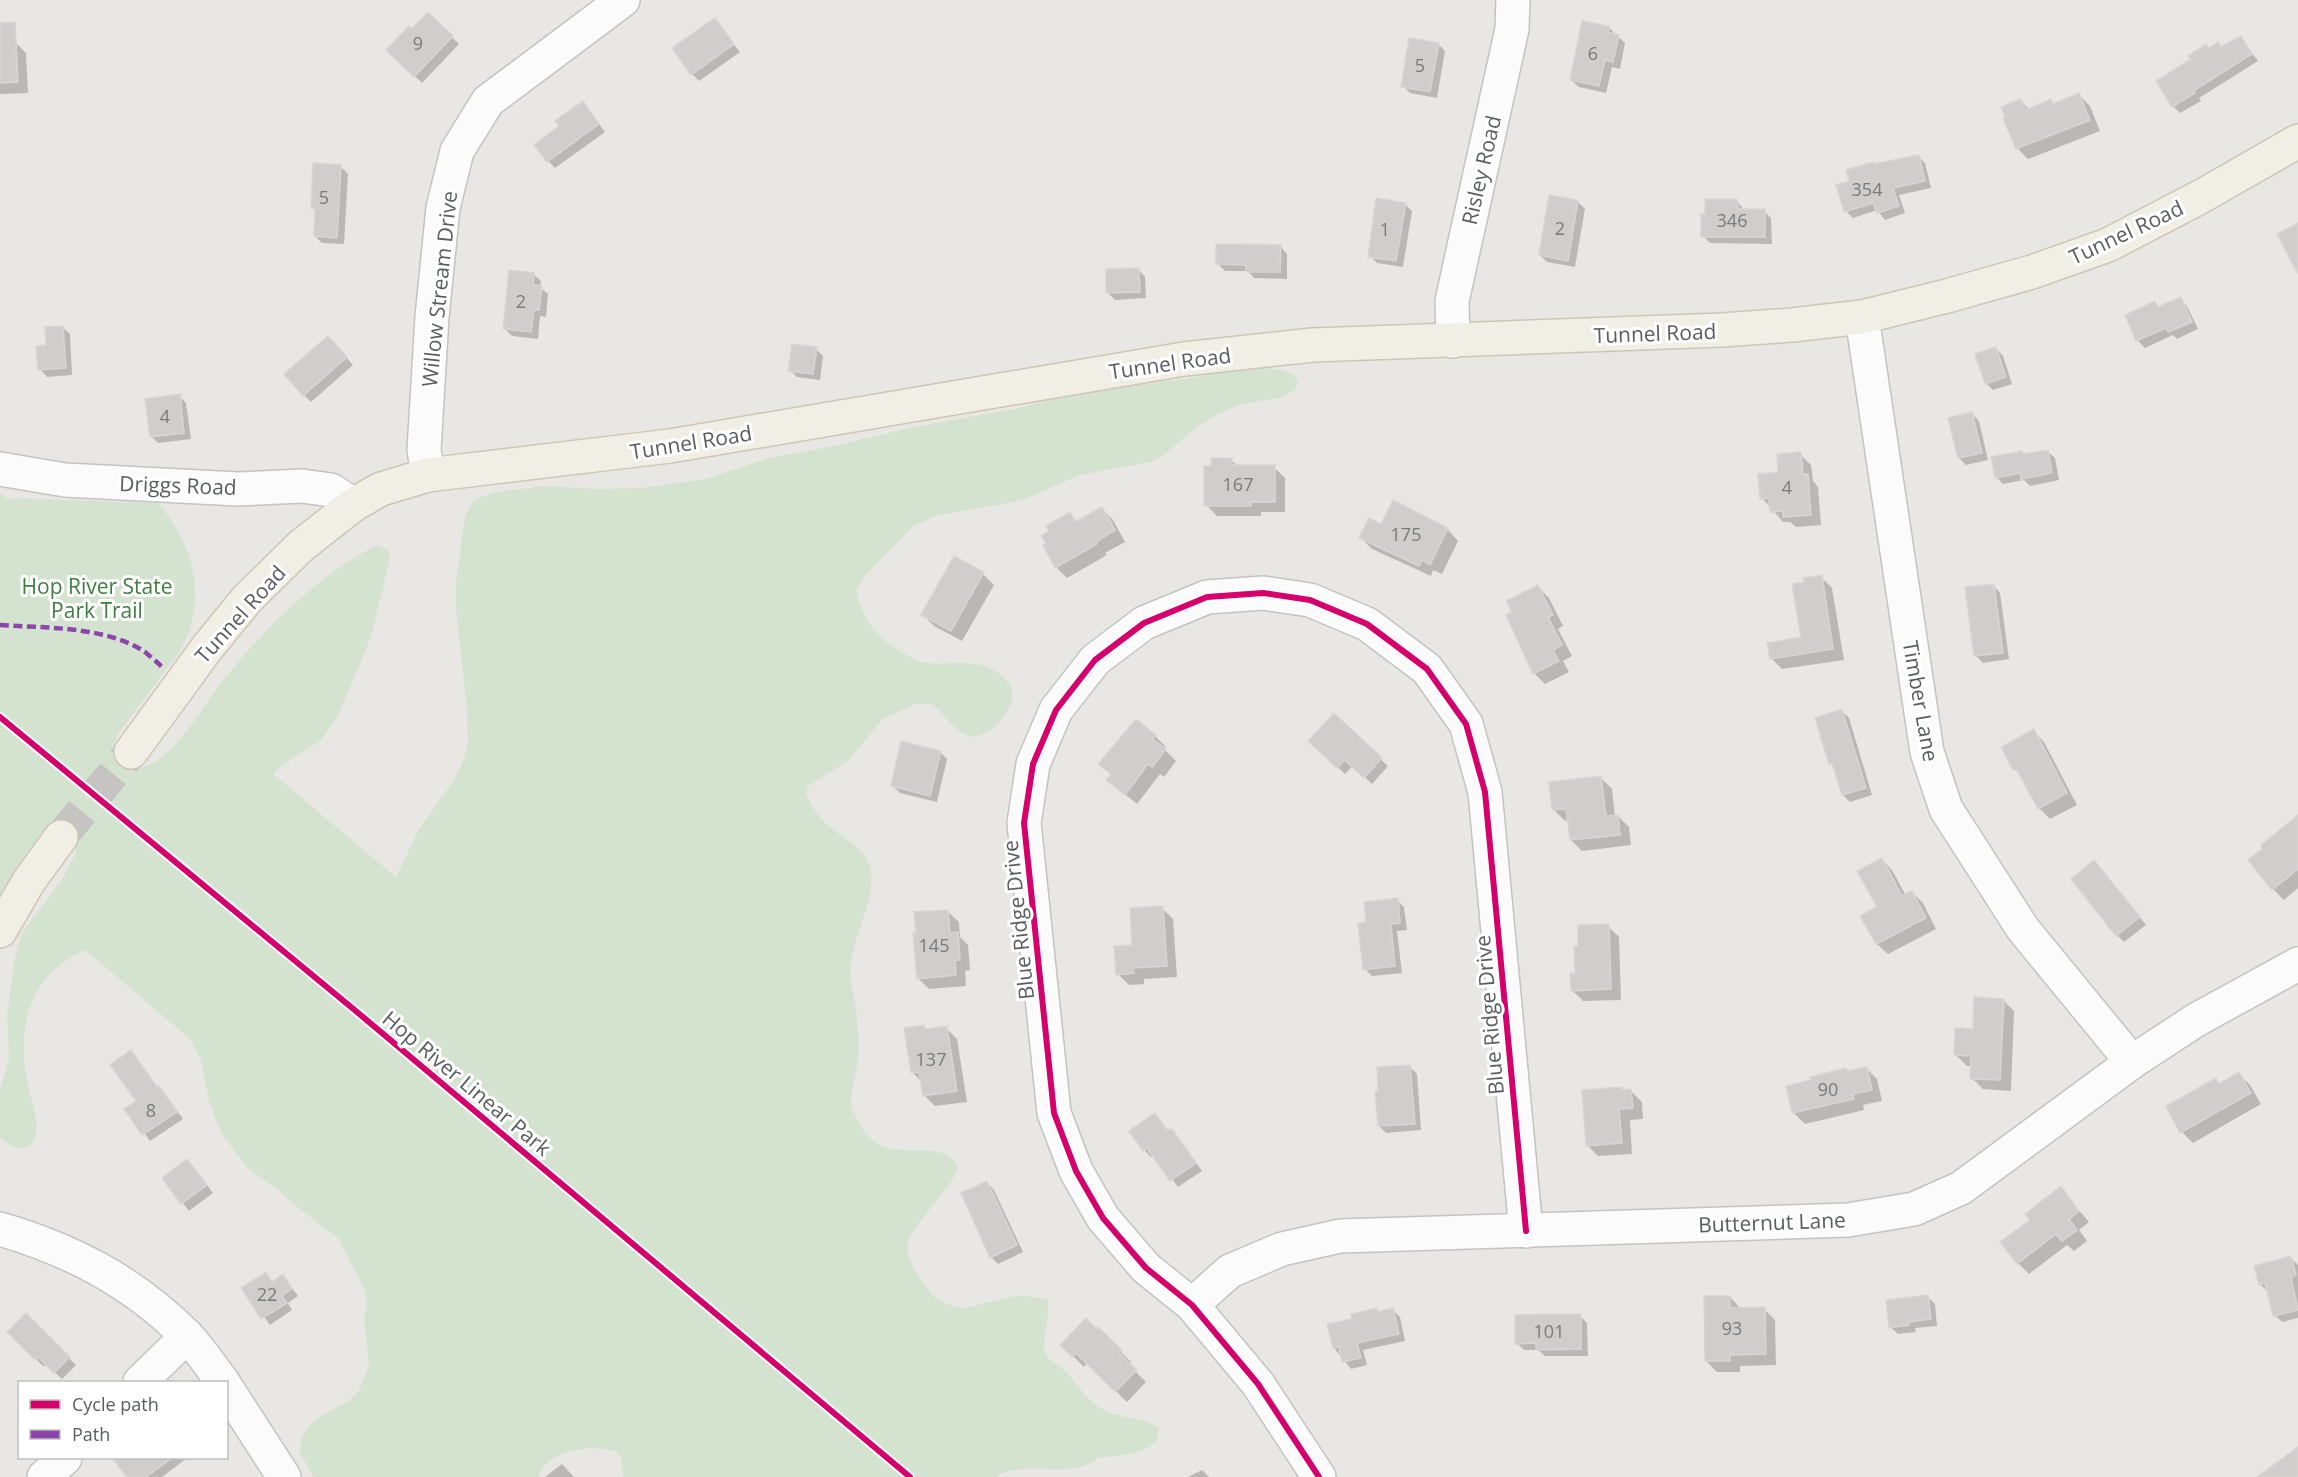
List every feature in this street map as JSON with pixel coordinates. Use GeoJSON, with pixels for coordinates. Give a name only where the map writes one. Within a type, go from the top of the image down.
{"type":"FeatureCollection","features":[{"type":"Feature","properties":{"kind":"main road","name":"Tunnel Road"},"geometry":{"type":"LineString","coordinates":[[131,752],[182,681],[247,599],[301,546],[353,505],[381,489],[428,474],[670,446],[1184,359],[1313,345],[1722,330],[1862,317],[2032,272],[2108,244],[2202,196],[2298,141]]}},
{"type":"Feature","properties":{"kind":"main road"},"geometry":{"type":"LineString","coordinates":[[0,931],[29,881],[61,837]]}},
{"type":"Feature","properties":{"kind":"street","name":"Willow Stream Drive"},"geometry":{"type":"LineString","coordinates":[[428,474],[424,450],[432,317],[443,208],[457,151],[488,101],[622,0]]}},
{"type":"Feature","properties":{"kind":"street","name":"Risley Road"},"geometry":{"type":"LineString","coordinates":[[1453,341],[1452,301],[1512,29],[1513,0]]}},
{"type":"Feature","properties":{"kind":"street","name":"Timber Lane"},"geometry":{"type":"LineString","coordinates":[[1862,317],[1927,752],[1946,809],[2023,929],[2132,1062]]}},
{"type":"Feature","properties":{"kind":"street","name":"Driggs Road"},"geometry":{"type":"LineString","coordinates":[[0,469],[65,480],[238,489],[302,486],[331,490],[353,505]]}},
{"type":"Feature","properties":{"kind":"street","name":"Blue Ridge Drive"},"geometry":{"type":"LineString","coordinates":[[1319,1477],[1258,1384],[1192,1305],[1146,1268],[1103,1218],[1076,1171],[1054,1113],[1024,823],[1033,764],[1056,710],[1095,660],[1144,623],[1207,597],[1263,593],[1310,600],[1367,624],[1427,669],[1466,724],[1485,792],[1526,1231]]}},
{"type":"Feature","properties":{"kind":"street","name":"Butternut Lane"},"geometry":{"type":"LineString","coordinates":[[1192,1305],[1230,1272],[1282,1249],[1340,1236],[1848,1220],[1914,1209],[1962,1188],[2132,1062],[2196,1020],[2298,964]]}},
{"type":"Feature","properties":{"kind":"street"},"geometry":{"type":"LineString","coordinates":[[0,1229],[33,1239],[85,1260],[140,1295],[187,1336],[221,1381]]}},
{"type":"Feature","properties":{"kind":"street"},"geometry":{"type":"LineString","coordinates":[[142,1381],[187,1336]]}},
{"type":"Feature","properties":{"kind":"street"},"geometry":{"type":"LineString","coordinates":[[228,1390],[284,1477]]}},
{"type":"Feature","properties":{"kind":"street"},"geometry":{"type":"LineString","coordinates":[[44,1477],[64,1459]]}},
{"type":"Feature","properties":{"kind":"green space","name":"Hop River State Park Trail"},"geometry":{"type":"Polygon","coordinates":[[[1242,368],[1281,370],[1294,376],[1298,381],[1296,389],[1283,397],[1241,404],[1216,415],[1195,428],[1164,455],[1150,462],[1080,475],[1023,500],[936,516],[913,526],[864,577],[856,591],[867,621],[879,636],[917,661],[977,664],[998,673],[1008,682],[1012,690],[1009,708],[996,725],[987,732],[979,736],[970,736],[954,727],[932,704],[916,704],[883,719],[849,760],[808,786],[806,793],[822,819],[861,851],[871,872],[870,896],[851,965],[858,1042],[857,1066],[851,1098],[853,1110],[865,1133],[876,1143],[897,1149],[933,1151],[944,1154],[952,1159],[958,1168],[947,1188],[920,1221],[908,1241],[907,1249],[913,1267],[931,1293],[940,1301],[952,1306],[965,1308],[1020,1295],[1048,1300],[1044,1346],[1048,1358],[1065,1371],[1087,1397],[1098,1406],[1111,1413],[1145,1421],[1158,1427],[1158,1436],[1147,1448],[1137,1452],[1098,1458],[1090,1464],[1071,1469],[1020,1469],[999,1474],[998,1477],[623,1477],[621,1458],[617,1452],[597,1448],[572,1451],[550,1460],[539,1477],[314,1477],[300,1453],[301,1438],[309,1426],[348,1401],[359,1391],[369,1365],[364,1319],[367,1304],[364,1288],[338,1238],[249,1169],[235,1152],[221,1132],[210,1104],[200,1057],[188,1037],[85,950],[66,960],[40,987],[26,1021],[24,1060],[36,1118],[34,1139],[27,1147],[16,1148],[0,1137],[0,1088],[9,1059],[7,1015],[15,957],[22,933],[61,881],[76,853],[74,837],[59,821],[53,821],[20,865],[0,900],[0,494],[7,498],[158,503],[180,536],[193,573],[194,611],[189,630],[179,652],[117,735],[115,749],[128,768],[140,768],[150,764],[169,751],[253,645],[310,590],[376,545],[387,549],[390,558],[371,637],[338,716],[321,740],[273,774],[396,877],[419,829],[454,780],[464,759],[468,743],[467,709],[456,609],[456,582],[465,516],[474,500],[495,492],[546,486],[598,489],[644,488],[705,479],[772,457],[835,446],[914,427],[1014,409],[1079,393],[1191,378],[1242,368]]]}},
{"type":"Feature","properties":{"kind":"building"},"geometry":{"type":"Polygon","coordinates":[[[428,12],[453,36],[414,77],[386,50],[409,26],[411,29],[428,12]]]}},
{"type":"Feature","properties":{"kind":"building"},"geometry":{"type":"Polygon","coordinates":[[[715,18],[734,44],[691,75],[672,48],[715,18]]]}},
{"type":"Feature","properties":{"kind":"building"},"geometry":{"type":"Polygon","coordinates":[[[1582,21],[1609,26],[1608,32],[1619,35],[1613,62],[1605,60],[1599,86],[1570,80],[1582,21]]]}},
{"type":"Feature","properties":{"kind":"building"},"geometry":{"type":"Polygon","coordinates":[[[15,22],[18,82],[0,83],[0,23],[15,22]]]}},
{"type":"Feature","properties":{"kind":"building"},"geometry":{"type":"Polygon","coordinates":[[[2241,36],[2252,54],[2172,107],[2156,81],[2191,59],[2188,56],[2206,44],[2209,48],[2218,42],[2221,47],[2241,36]]]}},
{"type":"Feature","properties":{"kind":"building"},"geometry":{"type":"Polygon","coordinates":[[[1409,38],[1439,43],[1430,92],[1401,87],[1409,38]]]}},
{"type":"Feature","properties":{"kind":"building"},"geometry":{"type":"Polygon","coordinates":[[[2079,93],[2090,120],[2016,149],[2003,118],[2005,116],[2001,107],[2021,99],[2026,110],[2051,99],[2053,104],[2079,93]]]}},
{"type":"Feature","properties":{"kind":"building"},"geometry":{"type":"Polygon","coordinates":[[[583,101],[599,124],[547,162],[534,145],[559,126],[555,121],[583,101]]]}},
{"type":"Feature","properties":{"kind":"building"},"geometry":{"type":"Polygon","coordinates":[[[1919,155],[1925,181],[1893,188],[1899,206],[1877,213],[1873,203],[1844,212],[1836,185],[1849,181],[1846,170],[1873,162],[1874,164],[1919,155]]]}},
{"type":"Feature","properties":{"kind":"building"},"geometry":{"type":"Polygon","coordinates":[[[313,163],[341,165],[337,238],[314,236],[315,208],[311,208],[313,163]]]}},
{"type":"Feature","properties":{"kind":"building"},"geometry":{"type":"Polygon","coordinates":[[[1549,195],[1578,200],[1568,261],[1539,255],[1549,195]]]}},
{"type":"Feature","properties":{"kind":"building"},"geometry":{"type":"Polygon","coordinates":[[[1376,198],[1406,203],[1396,261],[1368,257],[1376,198]]]}},
{"type":"Feature","properties":{"kind":"building"},"geometry":{"type":"Polygon","coordinates":[[[1705,199],[1737,199],[1738,209],[1765,209],[1765,237],[1701,237],[1701,214],[1705,214],[1705,199]]]}},
{"type":"Feature","properties":{"kind":"building"},"geometry":{"type":"Polygon","coordinates":[[[2298,223],[2298,274],[2277,234],[2298,223]]]}},
{"type":"Feature","properties":{"kind":"building"},"geometry":{"type":"Polygon","coordinates":[[[1216,244],[1281,245],[1280,272],[1246,272],[1246,265],[1216,264],[1216,244]]]}},
{"type":"Feature","properties":{"kind":"building"},"geometry":{"type":"Polygon","coordinates":[[[1139,268],[1140,292],[1106,293],[1106,269],[1139,268]]]}},
{"type":"Feature","properties":{"kind":"building"},"geometry":{"type":"Polygon","coordinates":[[[509,270],[534,273],[533,285],[542,286],[539,310],[534,310],[531,332],[503,329],[509,270]]]}},
{"type":"Feature","properties":{"kind":"building"},"geometry":{"type":"Polygon","coordinates":[[[2181,297],[2192,322],[2168,332],[2166,328],[2136,341],[2125,315],[2155,301],[2158,307],[2181,297]]]}},
{"type":"Feature","properties":{"kind":"building"},"geometry":{"type":"Polygon","coordinates":[[[63,326],[66,368],[38,370],[36,346],[46,345],[45,327],[63,326]]]}},
{"type":"Feature","properties":{"kind":"building"},"geometry":{"type":"Polygon","coordinates":[[[328,336],[347,357],[303,396],[284,374],[328,336]]]}},
{"type":"Feature","properties":{"kind":"building"},"geometry":{"type":"Polygon","coordinates":[[[792,344],[817,347],[813,374],[788,371],[792,344]]]}},
{"type":"Feature","properties":{"kind":"building"},"geometry":{"type":"Polygon","coordinates":[[[1996,347],[2006,377],[1985,384],[1975,354],[1996,347]]]}},
{"type":"Feature","properties":{"kind":"building"},"geometry":{"type":"Polygon","coordinates":[[[180,394],[184,433],[150,437],[145,399],[180,394]]]}},
{"type":"Feature","properties":{"kind":"building"},"geometry":{"type":"Polygon","coordinates":[[[1972,412],[1982,453],[1958,458],[1948,418],[1972,412]]]}},
{"type":"Feature","properties":{"kind":"building"},"geometry":{"type":"Polygon","coordinates":[[[2048,450],[2052,473],[2021,479],[2020,473],[1995,478],[1991,457],[2022,451],[2023,454],[2048,450]]]}},
{"type":"Feature","properties":{"kind":"building"},"geometry":{"type":"Polygon","coordinates":[[[1801,452],[1803,474],[1808,474],[1811,515],[1783,517],[1783,511],[1770,512],[1769,498],[1760,499],[1758,474],[1778,472],[1777,454],[1801,452]]]}},
{"type":"Feature","properties":{"kind":"building"},"geometry":{"type":"Polygon","coordinates":[[[1211,458],[1232,458],[1232,465],[1275,465],[1275,502],[1251,502],[1251,506],[1204,506],[1204,466],[1211,466],[1211,458]]]}},
{"type":"Feature","properties":{"kind":"building"},"geometry":{"type":"Polygon","coordinates":[[[1393,500],[1448,528],[1430,565],[1422,560],[1419,566],[1359,538],[1369,518],[1381,524],[1393,500]]]}},
{"type":"Feature","properties":{"kind":"building"},"geometry":{"type":"Polygon","coordinates":[[[1102,507],[1115,530],[1096,542],[1097,544],[1055,568],[1041,536],[1049,531],[1046,526],[1070,512],[1075,522],[1102,507]]]}},
{"type":"Feature","properties":{"kind":"building"},"geometry":{"type":"Polygon","coordinates":[[[954,556],[984,572],[951,631],[921,615],[954,556]]]}},
{"type":"Feature","properties":{"kind":"building"},"geometry":{"type":"Polygon","coordinates":[[[1822,575],[1833,649],[1770,659],[1767,643],[1801,637],[1792,584],[1804,582],[1803,578],[1822,575]]]}},
{"type":"Feature","properties":{"kind":"building"},"geometry":{"type":"Polygon","coordinates":[[[1994,584],[2003,653],[1974,656],[1965,587],[1994,584]]]}},
{"type":"Feature","properties":{"kind":"building"},"geometry":{"type":"Polygon","coordinates":[[[1538,585],[1553,615],[1548,617],[1562,645],[1553,650],[1559,661],[1533,674],[1506,615],[1512,612],[1506,601],[1538,585]]]}},
{"type":"Feature","properties":{"kind":"building"},"geometry":{"type":"Polygon","coordinates":[[[1842,709],[1866,788],[1842,795],[1832,763],[1829,764],[1815,718],[1842,709]]]}},
{"type":"Feature","properties":{"kind":"building"},"geometry":{"type":"Polygon","coordinates":[[[1334,713],[1382,758],[1364,778],[1345,760],[1337,768],[1308,741],[1334,713]]]}},
{"type":"Feature","properties":{"kind":"building"},"geometry":{"type":"Polygon","coordinates":[[[1136,719],[1156,735],[1152,739],[1166,749],[1152,767],[1148,764],[1125,795],[1106,780],[1111,774],[1098,764],[1136,719]]]}},
{"type":"Feature","properties":{"kind":"building"},"geometry":{"type":"Polygon","coordinates":[[[2034,729],[2067,793],[2038,809],[2016,768],[2013,770],[2001,747],[2034,729]]]}},
{"type":"Feature","properties":{"kind":"building"},"geometry":{"type":"Polygon","coordinates":[[[901,741],[941,751],[930,796],[891,786],[901,741]]]}},
{"type":"Feature","properties":{"kind":"building"},"geometry":{"type":"Polygon","coordinates":[[[1601,776],[1606,816],[1618,815],[1620,835],[1570,840],[1566,809],[1552,810],[1549,782],[1601,776]]]}},
{"type":"Feature","properties":{"kind":"building"},"geometry":{"type":"Polygon","coordinates":[[[2298,815],[2298,869],[2272,890],[2248,860],[2262,849],[2261,845],[2298,815]]]}},
{"type":"Feature","properties":{"kind":"building"},"geometry":{"type":"Polygon","coordinates":[[[1882,858],[1902,896],[1912,891],[1926,918],[1876,944],[1860,916],[1877,907],[1857,871],[1882,858]]]}},
{"type":"Feature","properties":{"kind":"building"},"geometry":{"type":"Polygon","coordinates":[[[2094,860],[2140,917],[2116,936],[2071,879],[2094,860]]]}},
{"type":"Feature","properties":{"kind":"building"},"geometry":{"type":"Polygon","coordinates":[[[1398,898],[1400,923],[1391,924],[1395,966],[1363,970],[1358,923],[1366,922],[1364,902],[1398,898]]]}},
{"type":"Feature","properties":{"kind":"building"},"geometry":{"type":"Polygon","coordinates":[[[1163,906],[1167,966],[1133,968],[1134,973],[1116,975],[1114,946],[1132,945],[1130,908],[1163,906]]]}},
{"type":"Feature","properties":{"kind":"building"},"geometry":{"type":"Polygon","coordinates":[[[948,910],[950,933],[958,932],[960,960],[955,960],[956,975],[917,979],[913,933],[916,933],[914,912],[948,910]]]}},
{"type":"Feature","properties":{"kind":"building"},"geometry":{"type":"Polygon","coordinates":[[[1609,924],[1611,989],[1571,991],[1570,973],[1575,973],[1574,946],[1578,946],[1578,925],[1609,924]]]}},
{"type":"Feature","properties":{"kind":"building"},"geometry":{"type":"Polygon","coordinates":[[[1974,997],[2004,999],[2000,1080],[1970,1079],[1971,1056],[1954,1055],[1955,1028],[1973,1029],[1974,997]]]}},
{"type":"Feature","properties":{"kind":"building"},"geometry":{"type":"Polygon","coordinates":[[[924,1025],[925,1029],[947,1026],[957,1091],[923,1096],[919,1072],[911,1073],[904,1028],[924,1025]]]}},
{"type":"Feature","properties":{"kind":"building"},"geometry":{"type":"Polygon","coordinates":[[[131,1050],[177,1112],[142,1135],[124,1109],[136,1101],[110,1065],[131,1050]]]}},
{"type":"Feature","properties":{"kind":"building"},"geometry":{"type":"Polygon","coordinates":[[[1410,1065],[1415,1124],[1378,1126],[1375,1092],[1378,1090],[1377,1067],[1410,1065]]]}},
{"type":"Feature","properties":{"kind":"building"},"geometry":{"type":"Polygon","coordinates":[[[1867,1067],[1872,1090],[1853,1094],[1854,1099],[1792,1113],[1786,1086],[1846,1068],[1847,1071],[1867,1067]]]}},
{"type":"Feature","properties":{"kind":"building"},"geometry":{"type":"Polygon","coordinates":[[[2239,1072],[2251,1093],[2180,1133],[2166,1106],[2216,1078],[2219,1084],[2239,1072]]]}},
{"type":"Feature","properties":{"kind":"building"},"geometry":{"type":"Polygon","coordinates":[[[1622,1087],[1622,1090],[1631,1089],[1633,1108],[1619,1109],[1622,1143],[1586,1146],[1582,1090],[1622,1087]]]}},
{"type":"Feature","properties":{"kind":"building"},"geometry":{"type":"Polygon","coordinates":[[[1155,1113],[1167,1130],[1172,1129],[1196,1163],[1170,1181],[1147,1148],[1143,1151],[1129,1131],[1155,1113]]]}},
{"type":"Feature","properties":{"kind":"building"},"geometry":{"type":"Polygon","coordinates":[[[187,1159],[207,1185],[181,1204],[162,1178],[187,1159]]]}},
{"type":"Feature","properties":{"kind":"building"},"geometry":{"type":"Polygon","coordinates":[[[987,1181],[1017,1245],[990,1258],[961,1193],[987,1181]]]}},
{"type":"Feature","properties":{"kind":"building"},"geometry":{"type":"Polygon","coordinates":[[[2061,1186],[2079,1211],[2069,1219],[2077,1230],[2062,1241],[2056,1234],[2017,1264],[2000,1242],[2030,1220],[2025,1214],[2061,1186]]]}},
{"type":"Feature","properties":{"kind":"building"},"geometry":{"type":"Polygon","coordinates":[[[2291,1256],[2296,1275],[2291,1277],[2298,1310],[2273,1316],[2265,1283],[2259,1285],[2254,1266],[2291,1256]]]}},
{"type":"Feature","properties":{"kind":"building"},"geometry":{"type":"Polygon","coordinates":[[[266,1272],[272,1282],[283,1274],[292,1289],[282,1296],[287,1303],[261,1319],[241,1288],[266,1272]]]}},
{"type":"Feature","properties":{"kind":"building"},"geometry":{"type":"Polygon","coordinates":[[[1928,1295],[1931,1319],[1889,1328],[1886,1300],[1928,1295]]]}},
{"type":"Feature","properties":{"kind":"building"},"geometry":{"type":"Polygon","coordinates":[[[1704,1296],[1730,1296],[1730,1308],[1765,1307],[1766,1354],[1730,1355],[1730,1361],[1705,1361],[1704,1296]]]}},
{"type":"Feature","properties":{"kind":"building"},"geometry":{"type":"Polygon","coordinates":[[[1377,1308],[1378,1312],[1393,1308],[1399,1334],[1357,1343],[1361,1358],[1342,1362],[1339,1347],[1333,1348],[1327,1324],[1352,1319],[1351,1314],[1377,1308]]]}},
{"type":"Feature","properties":{"kind":"building"},"geometry":{"type":"Polygon","coordinates":[[[26,1313],[70,1357],[54,1373],[39,1358],[34,1359],[7,1332],[26,1313]]]}},
{"type":"Feature","properties":{"kind":"building"},"geometry":{"type":"Polygon","coordinates":[[[1581,1314],[1581,1349],[1536,1350],[1536,1343],[1515,1344],[1515,1315],[1581,1314]]]}},
{"type":"Feature","properties":{"kind":"building"},"geometry":{"type":"Polygon","coordinates":[[[1086,1318],[1122,1350],[1119,1353],[1137,1370],[1115,1392],[1076,1353],[1072,1357],[1060,1345],[1086,1318]]]}},
{"type":"Feature","properties":{"kind":"building"},"geometry":{"type":"Polygon","coordinates":[[[2298,1447],[2298,1477],[2257,1477],[2298,1447]]]}},
{"type":"Feature","properties":{"kind":"building"},"geometry":{"type":"Polygon","coordinates":[[[113,1459],[171,1459],[146,1477],[127,1477],[113,1459]]]}},
{"type":"Feature","properties":{"kind":"tunnel"},"geometry":{"type":"LineString","coordinates":[[61,837],[131,752]]}},
{"type":"Feature","properties":{"kind":"marked path"},"geometry":{"type":"LineString","coordinates":[[0,625],[75,630],[112,637],[145,652],[162,667]]}},
{"type":"Feature","properties":{"kind":"cycle path"},"geometry":{"type":"LineString","coordinates":[[1319,1477],[1258,1384],[1192,1305],[1146,1268],[1103,1218],[1076,1171],[1054,1113],[1024,823],[1033,764],[1056,710],[1095,660],[1144,623],[1207,597],[1263,593],[1310,600],[1367,624],[1427,669],[1466,724],[1485,792],[1526,1231]]}},
{"type":"Feature","properties":{"kind":"cycle path","name":"Hop River Linear Park"},"geometry":{"type":"LineString","coordinates":[[0,717],[357,1012],[910,1477]]}}]}
